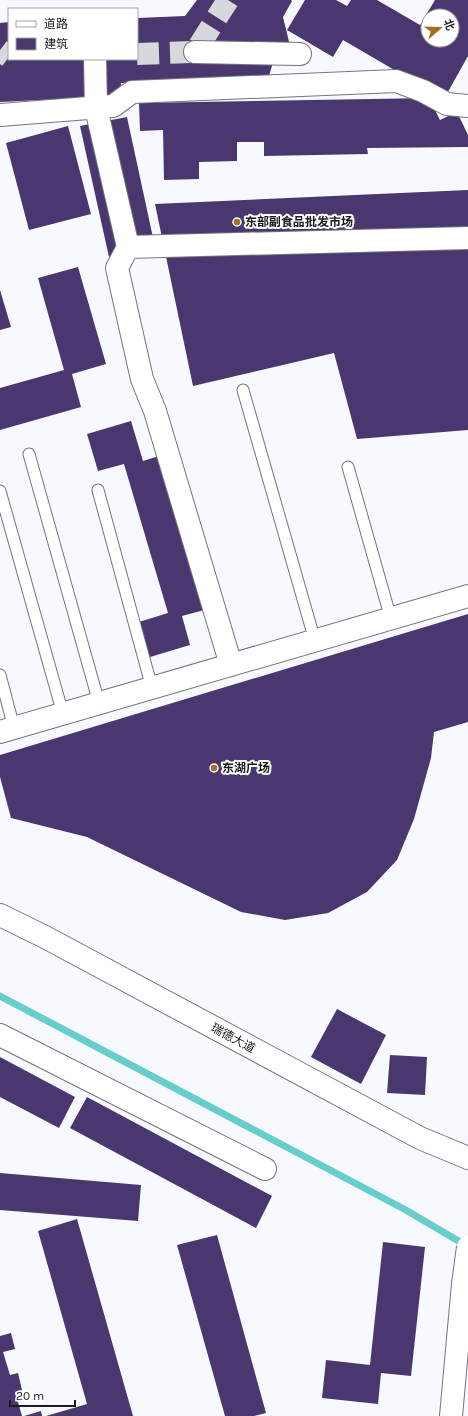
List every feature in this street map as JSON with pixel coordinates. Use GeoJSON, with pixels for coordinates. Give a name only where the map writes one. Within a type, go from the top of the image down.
{"type":"FeatureCollection","features":[{"type":"Feature","properties":{"kind":"street"},"geometry":{"type":"LineString","coordinates":[[195,52],[300,54]]}},
{"type":"Feature","properties":{"kind":"street"},"geometry":{"type":"LineString","coordinates":[[94,60],[96,108],[128,247],[117,268],[142,379],[155,411],[231,665]]}},
{"type":"Feature","properties":{"kind":"street"},"geometry":{"type":"LineString","coordinates":[[0,115],[113,106],[132,92],[396,81],[423,91],[447,104],[468,106]]}},
{"type":"Feature","properties":{"kind":"street"},"geometry":{"type":"LineString","coordinates":[[128,247],[468,238]]}},
{"type":"Feature","properties":{"kind":"street"},"geometry":{"type":"LineString","coordinates":[[7,730],[468,596]]}},
{"type":"Feature","properties":{"kind":"street","name":"瑞德大道"},"geometry":{"type":"LineString","coordinates":[[0,915],[44,937],[420,1138],[468,1158]]}},
{"type":"Feature","properties":{"kind":"street"},"geometry":{"type":"LineString","coordinates":[[0,1035],[264,1169]]}},
{"type":"Feature","properties":{"kind":"street"},"geometry":{"type":"LineString","coordinates":[[451,1416],[463,1284],[468,1247]]}},
{"type":"Feature","properties":{"kind":"lane"},"geometry":{"type":"LineString","coordinates":[[243,390],[315,641]]}},
{"type":"Feature","properties":{"kind":"lane"},"geometry":{"type":"LineString","coordinates":[[29,454],[99,703]]}},
{"type":"Feature","properties":{"kind":"lane"},"geometry":{"type":"LineString","coordinates":[[348,467],[391,619]]}},
{"type":"Feature","properties":{"kind":"lane"},"geometry":{"type":"LineString","coordinates":[[98,490],[152,688]]}},
{"type":"Feature","properties":{"kind":"lane"},"geometry":{"type":"LineString","coordinates":[[0,491],[63,714]]}},
{"type":"Feature","properties":{"kind":"lane"},"geometry":{"type":"LineString","coordinates":[[0,675],[7,730]]}},
{"type":"Feature","properties":{"kind":"building"},"geometry":{"type":"Polygon","coordinates":[[[197,0],[291,0],[292,1],[283,17],[292,54],[274,59],[269,76],[121,83],[120,96],[0,102],[0,23],[8,22],[8,60],[138,60],[138,18],[185,16],[197,0]]]}},
{"type":"Feature","properties":{"kind":"building"},"geometry":{"type":"Polygon","coordinates":[[[305,0],[336,0],[347,6],[351,0],[377,0],[420,25],[420,48],[460,48],[460,8],[430,8],[435,0],[468,0],[468,56],[444,99],[343,40],[333,57],[287,30],[305,0]]]}},
{"type":"Feature","properties":{"kind":"building"},"geometry":{"type":"Polygon","coordinates":[[[429,98],[440,120],[457,112],[468,135],[468,147],[367,148],[368,154],[264,156],[264,142],[237,142],[237,161],[199,162],[199,179],[164,180],[163,130],[140,131],[139,103],[429,98]]]}},
{"type":"Feature","properties":{"kind":"building"},"geometry":{"type":"Polygon","coordinates":[[[127,117],[155,247],[109,257],[80,126],[127,117]]]}},
{"type":"Feature","properties":{"kind":"building"},"geometry":{"type":"Polygon","coordinates":[[[68,126],[91,214],[29,230],[6,143],[68,126]]]}},
{"type":"Feature","properties":{"kind":"building"},"geometry":{"type":"Polygon","coordinates":[[[468,190],[468,430],[357,439],[334,353],[193,386],[155,204],[468,190]]]}},
{"type":"Feature","properties":{"kind":"building"},"geometry":{"type":"Polygon","coordinates":[[[78,267],[106,364],[72,374],[81,407],[0,430],[0,388],[64,370],[38,278],[78,267]]]}},
{"type":"Feature","properties":{"kind":"building"},"geometry":{"type":"Polygon","coordinates":[[[0,290],[11,327],[0,330],[0,290]]]}},
{"type":"Feature","properties":{"kind":"building"},"geometry":{"type":"Polygon","coordinates":[[[131,421],[143,461],[162,455],[208,609],[182,616],[190,645],[150,657],[139,622],[168,613],[124,464],[98,471],[87,434],[131,421]]]}},
{"type":"Feature","properties":{"kind":"building","name":"东湖广场"},"geometry":{"type":"Polygon","coordinates":[[[468,614],[468,722],[434,732],[431,758],[414,819],[397,860],[367,892],[328,913],[285,920],[241,912],[87,837],[11,818],[0,777],[0,755],[468,614]]]}},
{"type":"Feature","properties":{"kind":"building"},"geometry":{"type":"Polygon","coordinates":[[[337,1009],[386,1035],[361,1084],[311,1057],[337,1009]]]}},
{"type":"Feature","properties":{"kind":"building"},"geometry":{"type":"Polygon","coordinates":[[[390,1055],[427,1057],[425,1095],[387,1093],[390,1055]]]}},
{"type":"Feature","properties":{"kind":"building"},"geometry":{"type":"Polygon","coordinates":[[[0,1057],[75,1097],[59,1128],[0,1097],[0,1057]]]}},
{"type":"Feature","properties":{"kind":"building"},"geometry":{"type":"Polygon","coordinates":[[[87,1097],[272,1196],[256,1228],[70,1128],[87,1097]]]}},
{"type":"Feature","properties":{"kind":"building"},"geometry":{"type":"Polygon","coordinates":[[[0,1173],[141,1185],[138,1221],[0,1210],[0,1173]]]}},
{"type":"Feature","properties":{"kind":"building"},"geometry":{"type":"Polygon","coordinates":[[[77,1219],[133,1416],[46,1416],[87,1404],[38,1231],[77,1219]]]}},
{"type":"Feature","properties":{"kind":"building"},"geometry":{"type":"Polygon","coordinates":[[[217,1235],[266,1413],[254,1416],[225,1416],[177,1245],[217,1235]]]}},
{"type":"Feature","properties":{"kind":"building"},"geometry":{"type":"Polygon","coordinates":[[[383,1242],[425,1247],[411,1376],[381,1373],[378,1404],[322,1398],[326,1360],[370,1365],[383,1242]]]}},
{"type":"Feature","properties":{"kind":"building"},"geometry":{"type":"Polygon","coordinates":[[[11,1333],[15,1349],[3,1352],[10,1375],[18,1373],[22,1390],[15,1392],[22,1416],[0,1416],[0,1336],[11,1333]]]}},
{"type":"Feature","properties":{"kind":"building"},"geometry":{"type":"Polygon","coordinates":[[[41,1411],[42,1416],[24,1416],[41,1411]]]}},
{"type":"Feature","properties":{"kind":"waterway"},"geometry":{"type":"LineString","coordinates":[[0,996],[404,1209],[467,1246]]}},
{"type":"Feature","properties":{"kind":"tunnel"},"geometry":{"type":"LineString","coordinates":[[138,54],[195,52],[228,0]]}},
{"type":"Feature","properties":{"kind":"tunnel"},"geometry":{"type":"LineString","coordinates":[[0,50],[8,56]]}},
{"type":"Feature","properties":{"kind":"place","name":"东部副食品批发市场"},"geometry":{"type":"Point","coordinates":[237,222]}},
{"type":"Feature","properties":{"kind":"place","name":"东湖广场"},"geometry":{"type":"Point","coordinates":[214,768]}}]}
